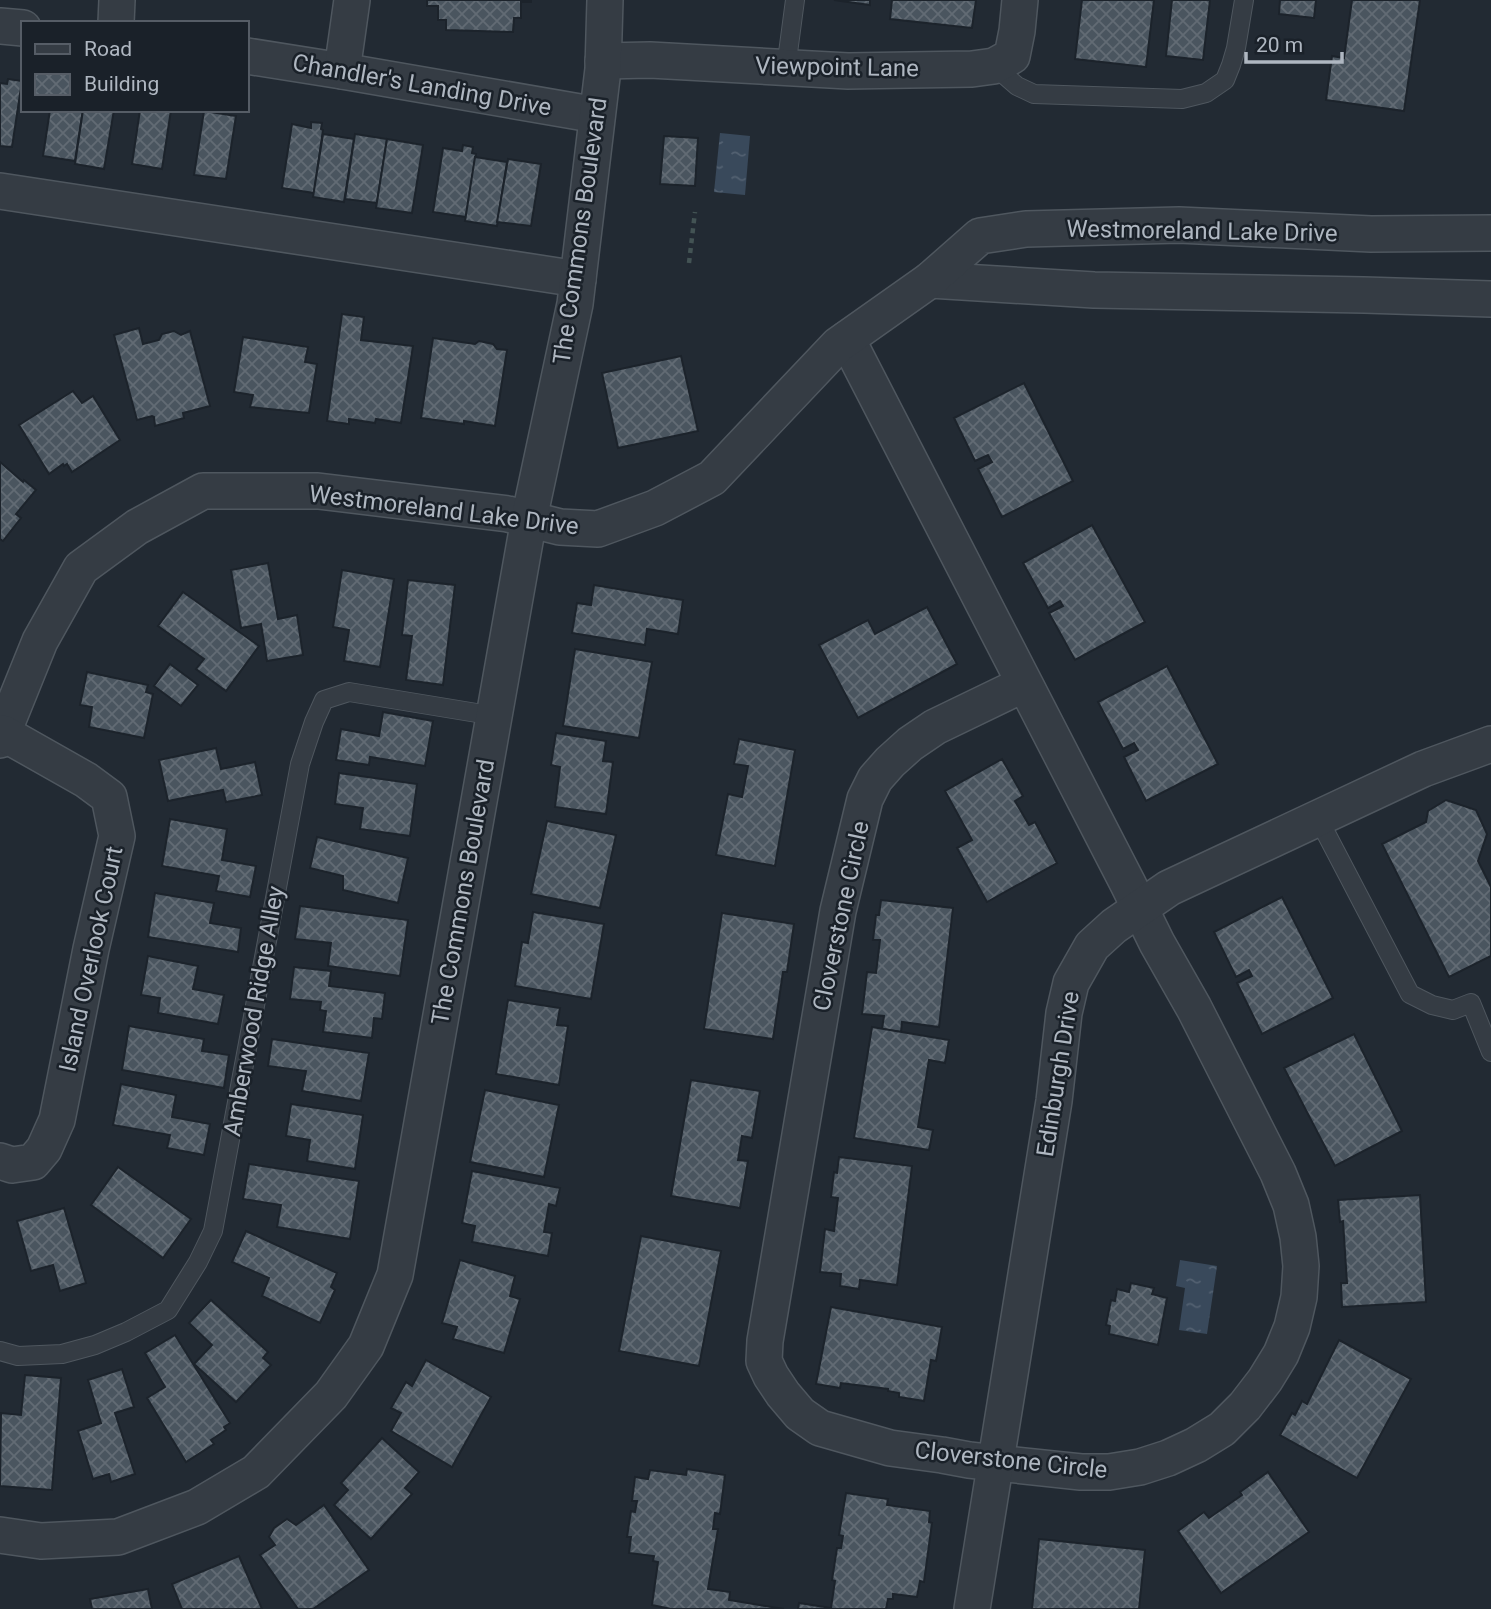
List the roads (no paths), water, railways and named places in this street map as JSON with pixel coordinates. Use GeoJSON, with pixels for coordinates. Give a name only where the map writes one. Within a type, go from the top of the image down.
{"type":"FeatureCollection","features":[{"type":"Feature","properties":{"kind":"street"},"geometry":{"type":"LineString","coordinates":[[116,21],[117,0]]}},
{"type":"Feature","properties":{"kind":"street"},"geometry":{"type":"LineString","coordinates":[[342,71],[352,0]]}},
{"type":"Feature","properties":{"kind":"street","name":"The Commons Boulevard"},"geometry":{"type":"LineString","coordinates":[[0,1535],[41,1541],[118,1537],[197,1507],[256,1472],[331,1395],[366,1346],[396,1275],[529,519],[575,304],[603,61],[605,0]]}},
{"type":"Feature","properties":{"kind":"street"},"geometry":{"type":"LineString","coordinates":[[994,66],[1012,56],[1020,0]]}},
{"type":"Feature","properties":{"kind":"street"},"geometry":{"type":"LineString","coordinates":[[0,26],[21,28]]}},
{"type":"Feature","properties":{"kind":"street","name":"Chandler's Landing Drive"},"geometry":{"type":"LineString","coordinates":[[248,57],[597,115]]}},
{"type":"Feature","properties":{"kind":"street","name":"Viewpoint Lane"},"geometry":{"type":"LineString","coordinates":[[603,61],[650,60],[848,71],[972,69],[994,66]]}},
{"type":"Feature","properties":{"kind":"street"},"geometry":{"type":"LineString","coordinates":[[0,191],[578,279]]}},
{"type":"Feature","properties":{"kind":"street","name":"Westmoreland Lake Drive"},"geometry":{"type":"LineString","coordinates":[[1,736],[40,641],[80,568],[137,527],[203,491],[318,491],[508,514],[559,527],[598,529],[655,508],[712,478],[838,345],[930,280],[981,236],[1026,229],[1179,225],[1371,234],[1491,233]]}},
{"type":"Feature","properties":{"kind":"street"},"geometry":{"type":"LineString","coordinates":[[930,280],[1094,290],[1491,299]]}},
{"type":"Feature","properties":{"kind":"street","name":"Cloverstone Circle"},"geometry":{"type":"LineString","coordinates":[[847,339],[1157,943],[1194,1008],[1278,1173],[1291,1205],[1301,1266],[1299,1297],[1292,1327],[1281,1354],[1265,1380],[1245,1406],[1222,1429],[1168,1458],[1140,1467],[1109,1472],[1081,1472],[995,1463],[890,1448],[820,1428],[800,1414],[783,1394],[764,1361],[765,1341],[838,911],[865,799],[875,779],[910,744],[935,727],[1024,684]]}},
{"type":"Feature","properties":{"kind":"street","name":"Island Overlook Court"},"geometry":{"type":"LineString","coordinates":[[0,1161],[12,1165],[33,1162],[44,1149],[57,1120],[117,836],[109,796],[86,780],[1,736]]}},
{"type":"Feature","properties":{"kind":"street","name":"Edinburgh Drive"},"geometry":{"type":"LineString","coordinates":[[972,1609],[1054,1101],[1064,1013],[1071,983],[1092,946],[1114,926],[1169,888],[1423,769],[1491,744]]}},
{"type":"Feature","properties":{"kind":"lane"},"geometry":{"type":"LineString","coordinates":[[786,68],[795,0]]}},
{"type":"Feature","properties":{"kind":"lane"},"geometry":{"type":"LineString","coordinates":[[994,66],[1017,86],[1034,94],[1182,99],[1206,93],[1225,80],[1236,48],[1244,0]]}},
{"type":"Feature","properties":{"kind":"lane","name":"Amberwood Ridge Alley"},"geometry":{"type":"LineString","coordinates":[[0,1351],[18,1356],[62,1354],[126,1332],[168,1310],[198,1262],[213,1231],[300,764],[313,722],[324,700],[349,692],[495,716]]}},
{"type":"Feature","properties":{"kind":"lane"},"geometry":{"type":"LineString","coordinates":[[1318,818],[1410,994],[1432,1005],[1453,1010],[1471,1003],[1491,1052]]}},
{"type":"Feature","properties":{"kind":"water"},"geometry":{"type":"Polygon","coordinates":[[[720,133],[750,136],[745,195],[714,192],[720,133]]]}},
{"type":"Feature","properties":{"kind":"water"},"geometry":{"type":"Polygon","coordinates":[[[1180,1260],[1217,1266],[1207,1334],[1179,1330],[1185,1288],[1176,1286],[1180,1260]]]}}]}
